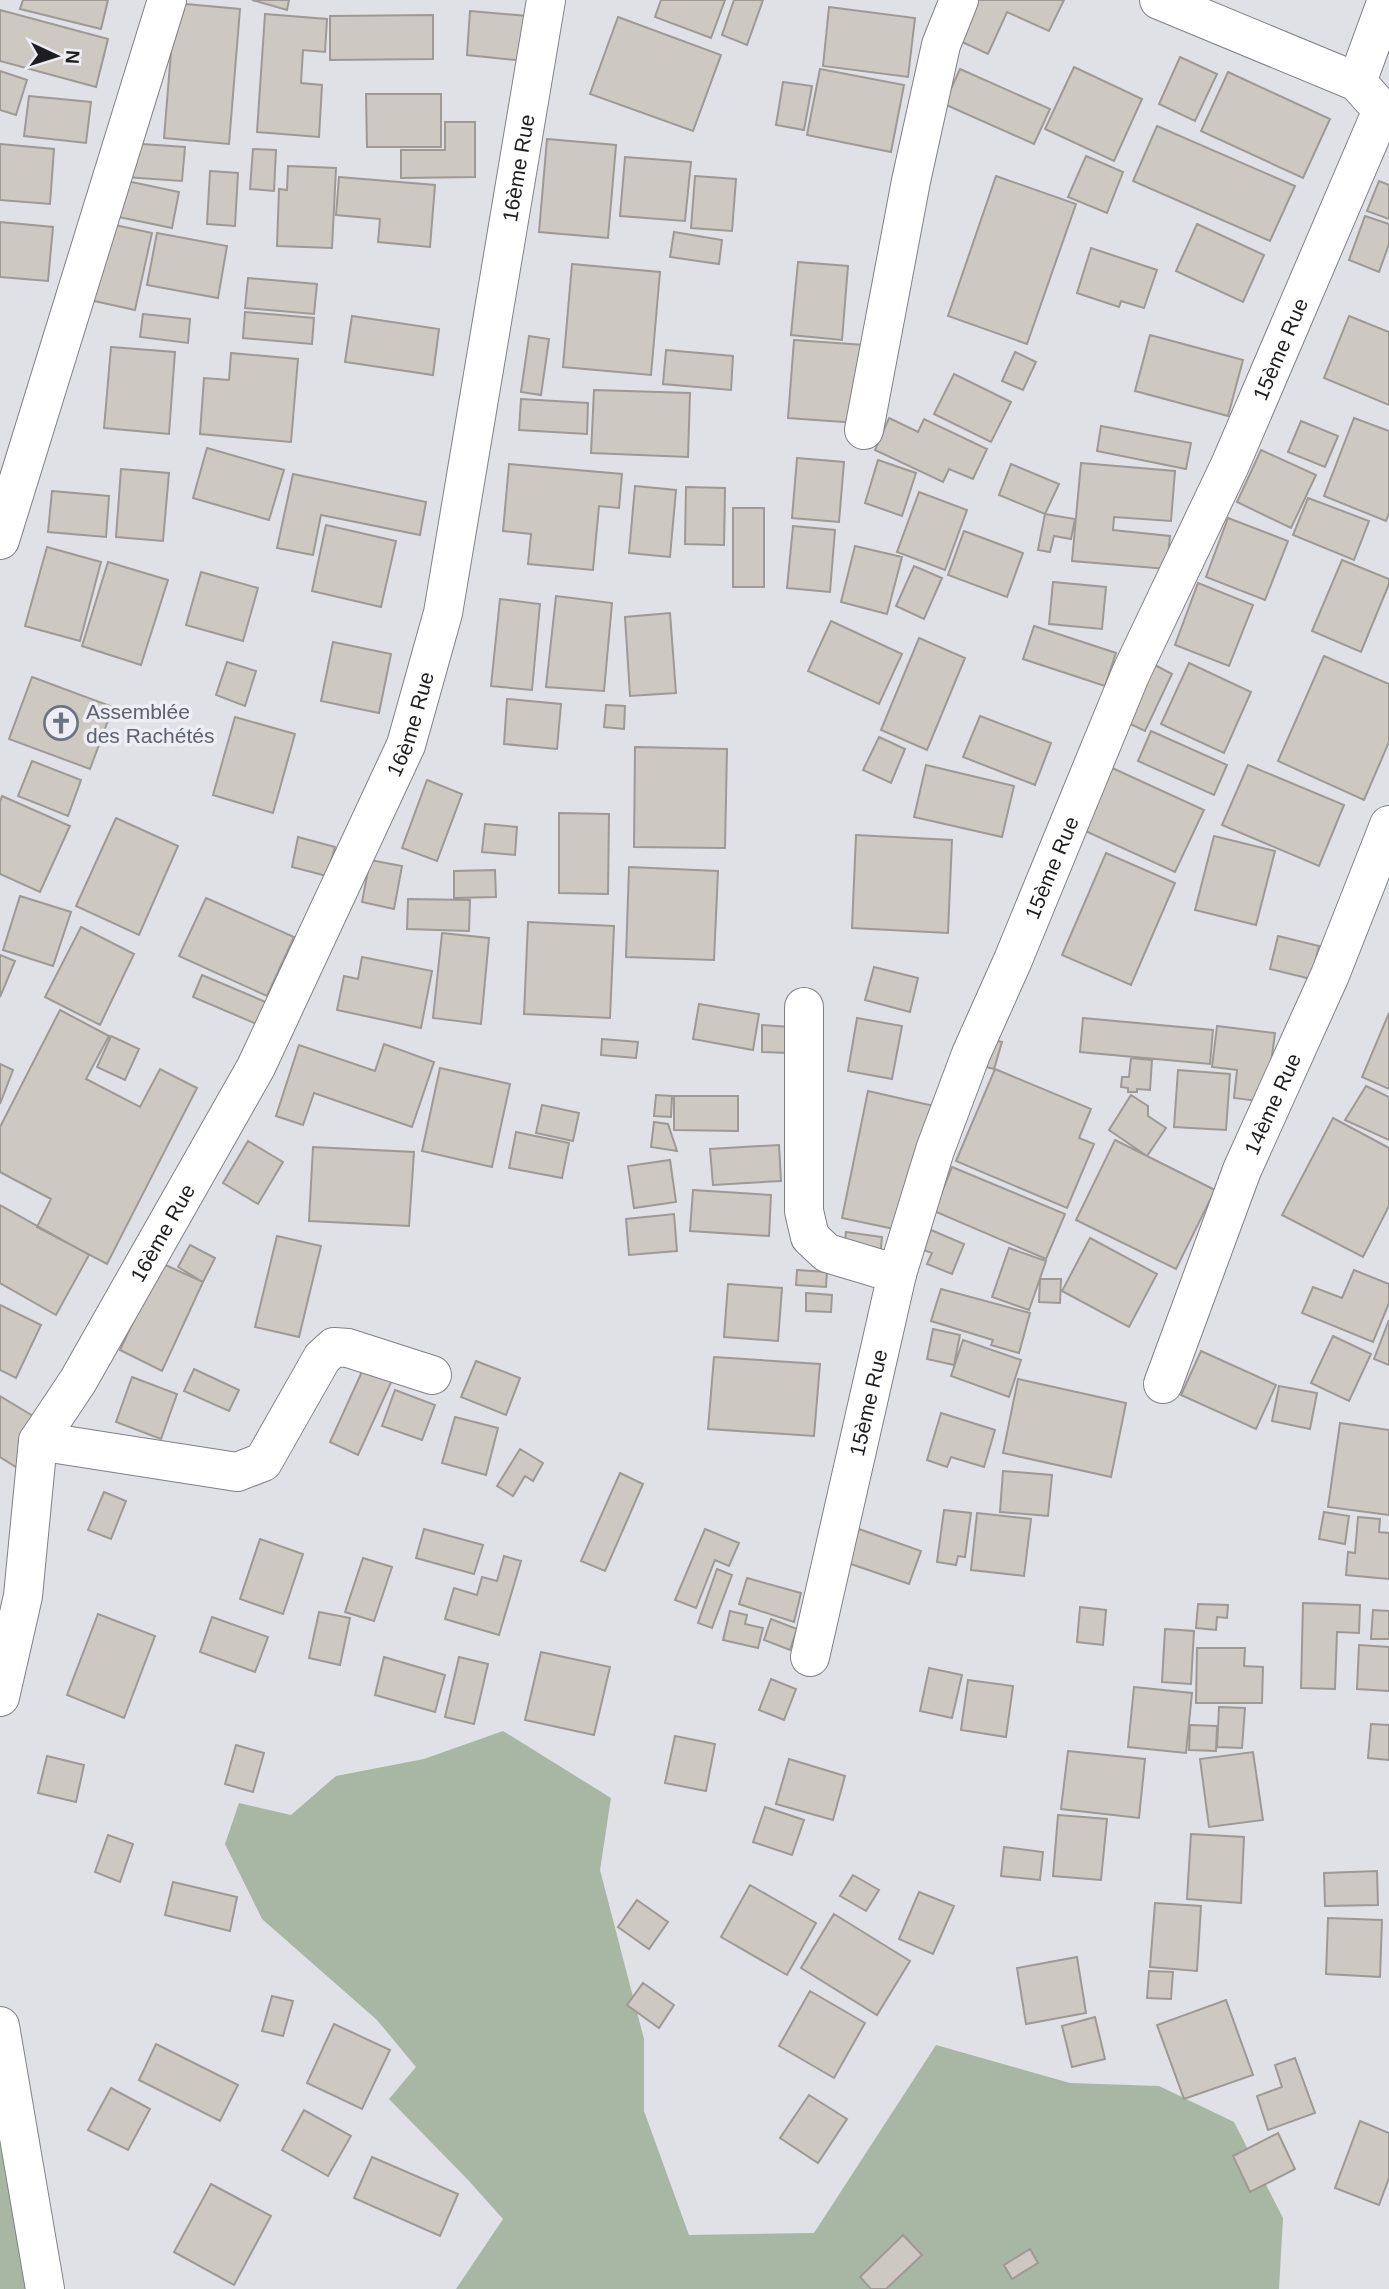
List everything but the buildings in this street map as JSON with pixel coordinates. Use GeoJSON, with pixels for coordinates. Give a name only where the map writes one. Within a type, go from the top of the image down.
{"type":"FeatureCollection","features":[{"type":"Feature","properties":{"kind":"street"},"geometry":{"type":"LineString","coordinates":[[0,540],[167,0]]}},
{"type":"Feature","properties":{"kind":"street","name":"16ème Rue"},"geometry":{"type":"LineString","coordinates":[[38,1441],[78,1381],[256,1067],[406,745],[443,613],[546,0]]}},
{"type":"Feature","properties":{"kind":"street"},"geometry":{"type":"LineString","coordinates":[[864,430],[911,181],[941,45],[959,0]]}},
{"type":"Feature","properties":{"kind":"street"},"geometry":{"type":"LineString","coordinates":[[1159,0],[1376,102]]}},
{"type":"Feature","properties":{"kind":"street","name":"15ème Rue"},"geometry":{"type":"LineString","coordinates":[[810,1657],[897,1274],[935,1150],[971,1055],[1131,673],[1230,466],[1300,297],[1376,102],[1387,0]]}},
{"type":"Feature","properties":{"kind":"street","name":"14ème Rue"},"geometry":{"type":"LineString","coordinates":[[1163,1384],[1242,1170],[1329,975],[1389,825]]}},
{"type":"Feature","properties":{"kind":"street"},"geometry":{"type":"LineString","coordinates":[[804,1007],[804,1211],[810,1237],[827,1254],[897,1274]]}},
{"type":"Feature","properties":{"kind":"street"},"geometry":{"type":"LineString","coordinates":[[0,1697],[23,1596],[38,1441],[237,1472],[263,1462],[322,1357],[334,1347],[348,1348],[432,1375]]}},
{"type":"Feature","properties":{"kind":"street"},"geometry":{"type":"LineString","coordinates":[[0,2026],[44,2289]]}},
{"type":"Feature","properties":{"kind":"green space"},"geometry":{"type":"Polygon","coordinates":[[[503,1731],[611,1798],[600,1870],[644,2039],[644,2111],[689,2235],[814,2233],[936,2045],[1070,2083],[1159,2086],[1234,2122],[1283,2218],[1279,2289],[456,2289],[503,2219],[389,2099],[416,2067],[377,2020],[262,1919],[225,1844],[239,1803],[291,1815],[336,1776],[424,1759],[503,1731]]]}},
{"type":"Feature","properties":{"kind":"green space"},"geometry":{"type":"Polygon","coordinates":[[[0,2026],[44,2289],[0,2289],[0,2026]]]}},
{"type":"Feature","properties":{"kind":"place","name":"Assemblée des Rachétés"},"geometry":{"type":"Point","coordinates":[61,723]}}]}
